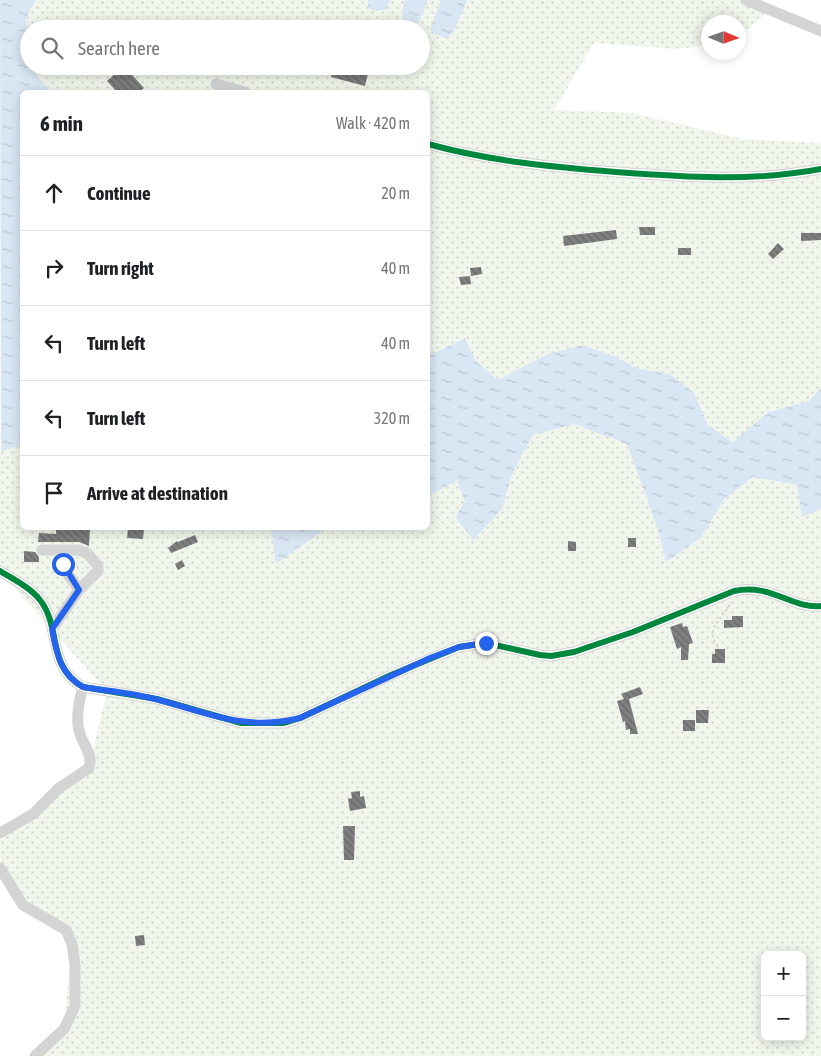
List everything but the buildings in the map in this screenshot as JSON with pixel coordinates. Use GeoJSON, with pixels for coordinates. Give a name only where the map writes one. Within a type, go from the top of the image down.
{"type":"FeatureCollection","features":[{"type":"Feature","properties":{"kind":"street"},"geometry":{"type":"LineString","coordinates":[[746,0],[821,31]]}},
{"type":"Feature","properties":{"kind":"street"},"geometry":{"type":"LineString","coordinates":[[216,84],[237,90]]}},
{"type":"Feature","properties":{"kind":"street"},"geometry":{"type":"LineString","coordinates":[[430,144],[482,157],[534,164],[699,178],[745,178],[821,169]]}},
{"type":"Feature","properties":{"kind":"street"},"geometry":{"type":"LineString","coordinates":[[42,550],[63,552],[79,550],[88,554],[98,566],[98,571],[79,590],[52,629]]}},
{"type":"Feature","properties":{"kind":"street"},"geometry":{"type":"LineString","coordinates":[[63,552],[61,557],[63,564],[79,590]]}},
{"type":"Feature","properties":{"kind":"street"},"geometry":{"type":"LineString","coordinates":[[0,571],[40,600],[52,629],[62,666],[68,676],[83,687],[157,699],[242,723],[284,723],[300,718],[391,675],[459,647],[486,643],[540,656],[574,652],[633,632],[734,591],[758,589],[806,605],[821,606]]}},
{"type":"Feature","properties":{"kind":"street"},"geometry":{"type":"LineString","coordinates":[[0,833],[33,814],[59,788],[89,768],[90,758],[79,728],[79,706],[83,687]]}},
{"type":"Feature","properties":{"kind":"street"},"geometry":{"type":"LineString","coordinates":[[0,868],[23,905],[66,930],[72,944],[75,965],[75,1006],[64,1028],[35,1056]]}},
{"type":"Feature","properties":{"kind":"path"},"geometry":{"type":"LineString","coordinates":[[718,646],[713,640],[712,633],[728,608],[734,591]]}},
{"type":"Feature","properties":{"kind":"shaded area"},"geometry":{"type":"Polygon","coordinates":[[[36,0],[762,0],[770,10],[746,31],[746,15],[701,15],[701,46],[678,49],[594,43],[554,110],[632,113],[743,139],[821,143],[821,388],[809,401],[768,412],[733,442],[708,425],[694,393],[670,374],[639,369],[614,356],[548,354],[498,380],[476,361],[465,338],[430,355],[430,90],[49,90],[37,75],[430,75],[430,20],[26,20],[36,0]]]}},
{"type":"Feature","properties":{"kind":"shaded area"},"geometry":{"type":"Polygon","coordinates":[[[574,424],[627,444],[658,530],[666,562],[701,538],[725,498],[753,477],[797,485],[802,516],[821,509],[821,1056],[35,1056],[64,1028],[72,944],[45,919],[1,870],[0,834],[90,763],[107,691],[0,572],[0,450],[20,445],[20,530],[271,530],[276,564],[324,530],[430,530],[430,496],[457,479],[465,502],[455,517],[473,540],[502,509],[513,472],[533,435],[574,424]]]}},
{"type":"Feature","properties":{"kind":"water"},"geometry":{"type":"Polygon","coordinates":[[[0,0],[36,0],[26,20],[20,20],[20,75],[37,75],[49,90],[20,90],[20,446],[1,451],[0,0]]]}},
{"type":"Feature","properties":{"kind":"water"},"geometry":{"type":"Polygon","coordinates":[[[368,0],[390,0],[385,10],[375,11],[368,8],[368,0]]]}},
{"type":"Feature","properties":{"kind":"water"},"geometry":{"type":"Polygon","coordinates":[[[405,0],[428,0],[420,20],[403,20],[402,12],[405,0]]]}},
{"type":"Feature","properties":{"kind":"water"},"geometry":{"type":"Polygon","coordinates":[[[441,0],[467,0],[453,33],[446,38],[434,34],[430,29],[441,0]]]}},
{"type":"Feature","properties":{"kind":"water"},"geometry":{"type":"Polygon","coordinates":[[[465,338],[476,361],[498,380],[548,354],[583,345],[614,356],[639,369],[670,374],[694,393],[708,425],[733,442],[768,412],[809,401],[821,388],[821,509],[802,517],[797,485],[753,477],[725,498],[701,538],[666,562],[658,530],[627,444],[574,424],[533,435],[513,472],[502,509],[473,540],[455,517],[465,502],[457,480],[430,496],[430,355],[465,338]]]}},
{"type":"Feature","properties":{"kind":"water"},"geometry":{"type":"Polygon","coordinates":[[[271,530],[324,530],[276,564],[271,530]]]}},
{"type":"Feature","properties":{"kind":"cycle path"},"geometry":{"type":"LineString","coordinates":[[430,145],[474,155],[521,162],[642,174],[744,177],[770,176],[821,169]]}},
{"type":"Feature","properties":{"kind":"cycle path"},"geometry":{"type":"LineString","coordinates":[[0,571],[27,588],[40,600],[51,622],[59,658],[71,678],[83,687],[157,699],[241,723],[284,723],[300,718],[391,675],[459,647],[486,643],[540,655],[551,656],[574,652],[633,632],[734,591],[759,590],[800,604],[821,606]]}},
{"type":"Feature","properties":{"kind":"route"},"geometry":{"type":"LineString","coordinates":[[63,564],[79,590],[52,629],[55,646],[62,666],[68,676],[83,687],[157,699],[210,716],[242,723],[284,723],[300,718],[430,658],[459,647],[486,643]]}}]}
